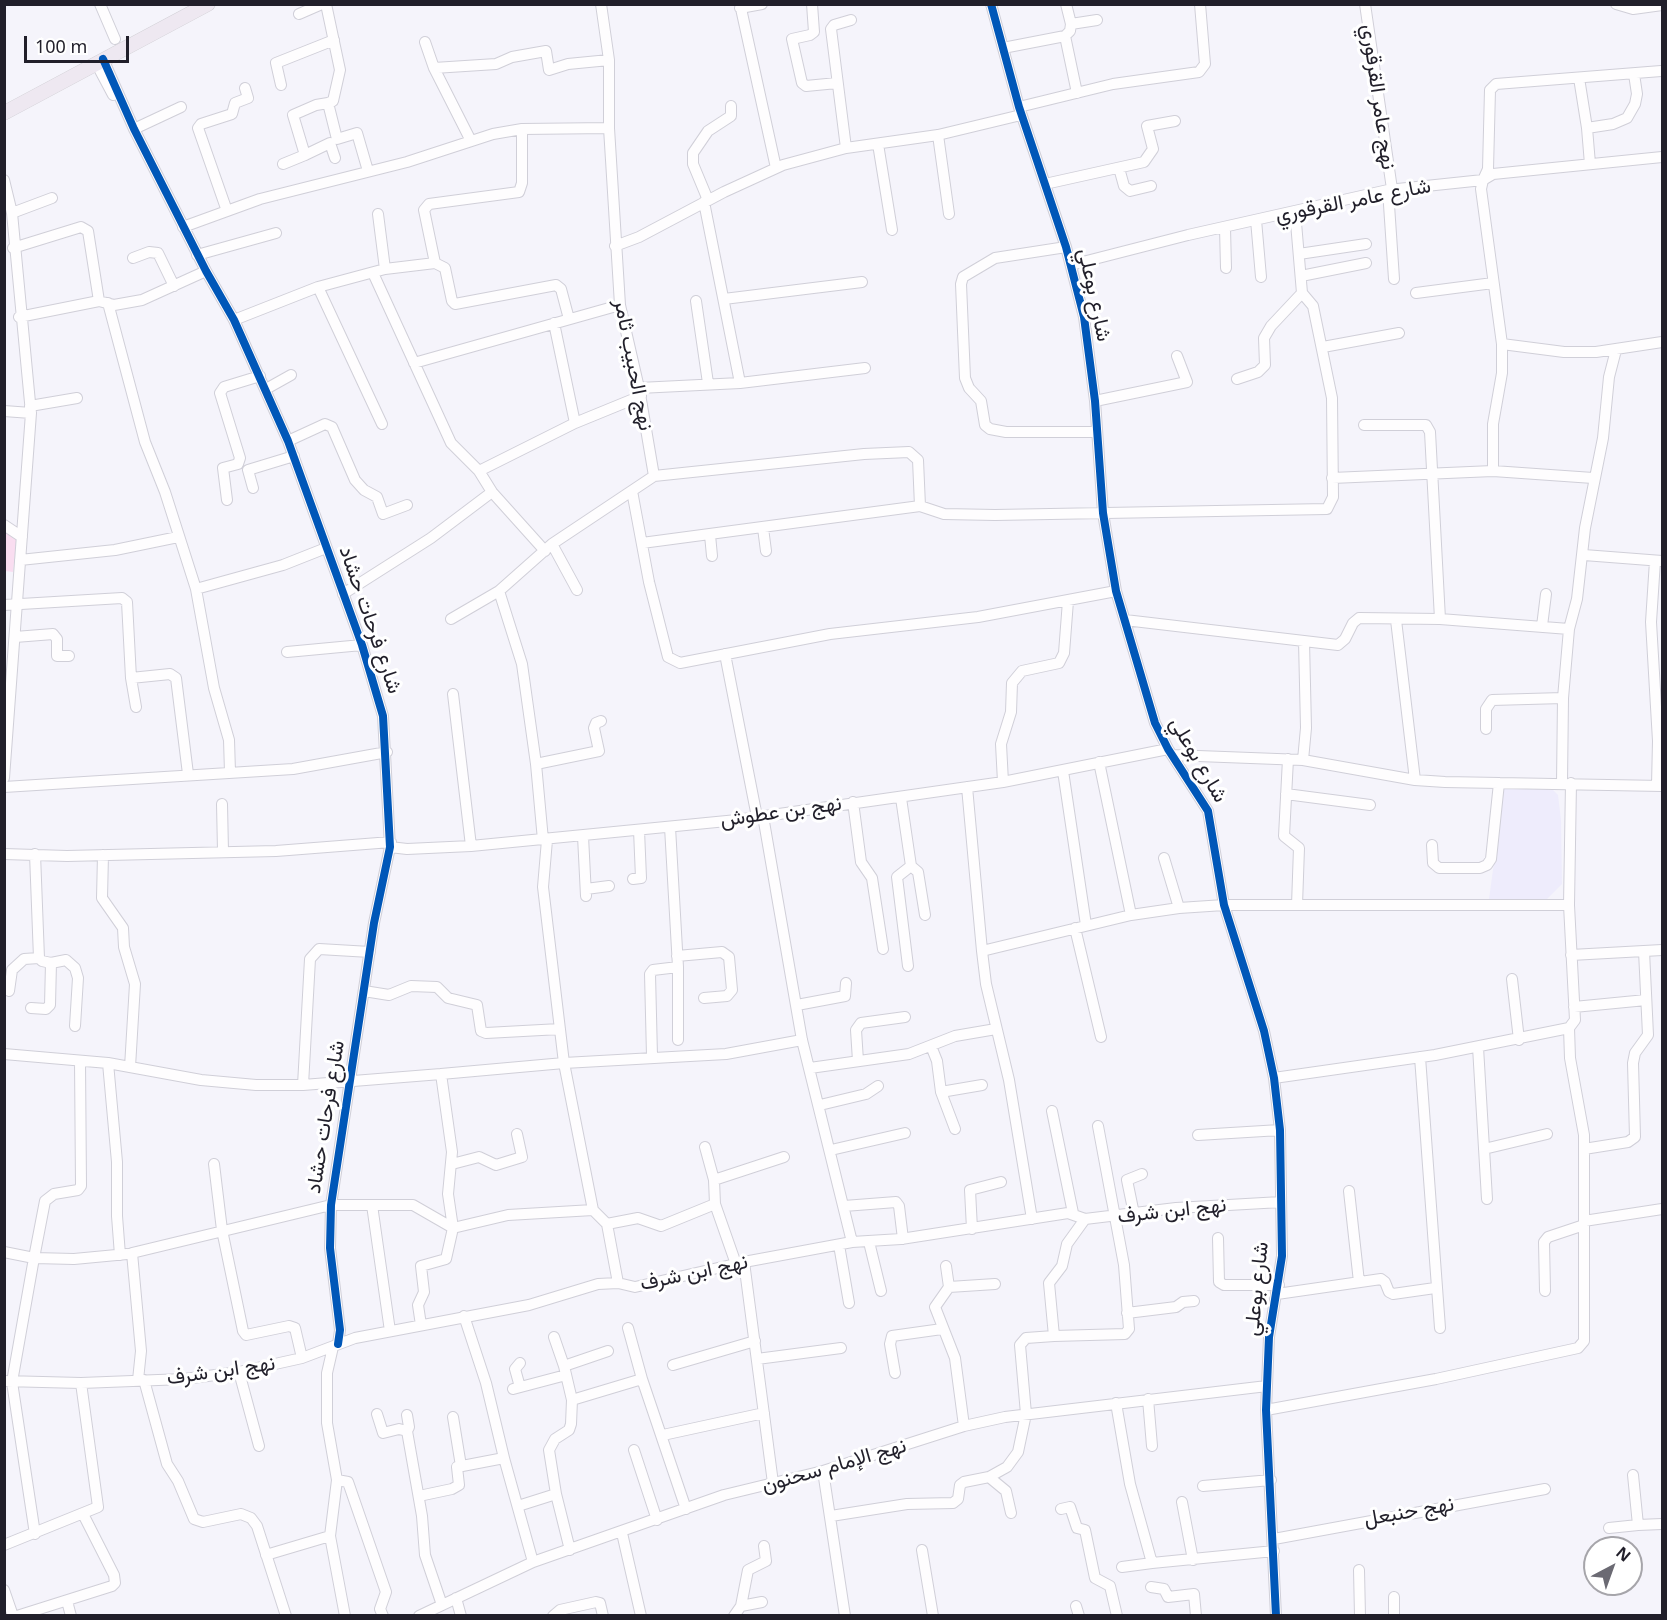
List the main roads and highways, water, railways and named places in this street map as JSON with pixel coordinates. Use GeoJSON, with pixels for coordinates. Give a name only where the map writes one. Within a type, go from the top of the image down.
{"type":"FeatureCollection","features":[{"type":"Feature","properties":{"kind":"main road"},"geometry":{"type":"LineString","coordinates":[[4,113],[200,7],[220,4]]}}]}
